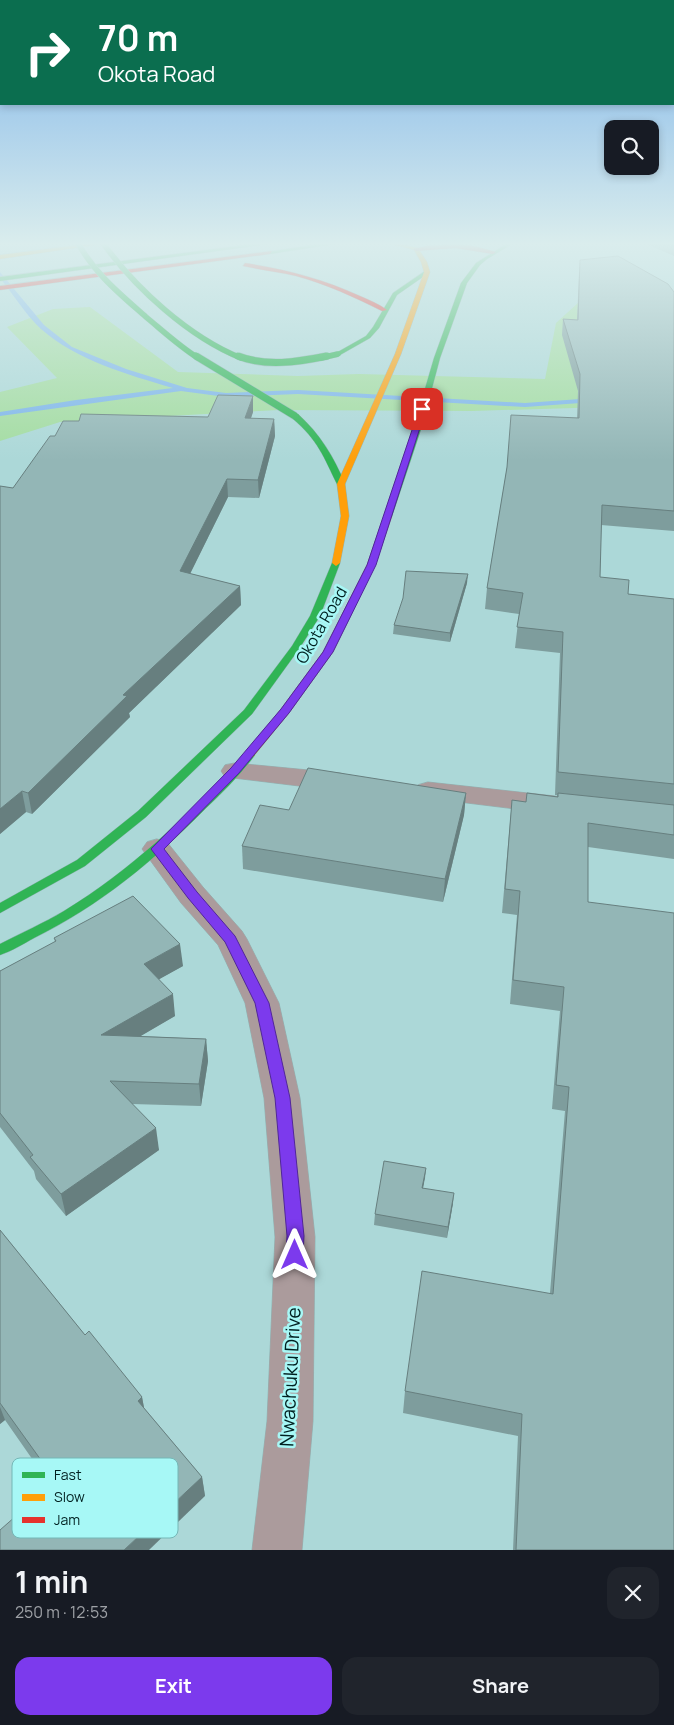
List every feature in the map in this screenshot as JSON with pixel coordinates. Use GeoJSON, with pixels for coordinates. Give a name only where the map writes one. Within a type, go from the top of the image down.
{"type":"FeatureCollection","features":[{"type":"Feature","properties":{"kind":"main road","name":"Okota Road"},"geometry":{"type":"LineString","coordinates":[[0,909],[81,863],[142,814],[248,712],[296,647],[315,616],[340,563],[345,516],[341,484],[332,459],[309,426],[182,348],[145,315]]}},
{"type":"Feature","properties":{"kind":"main road"},"geometry":{"type":"LineString","coordinates":[[174,315],[222,351],[242,358],[269,362],[305,362],[354,348],[376,327],[381,315]]}},
{"type":"Feature","properties":{"kind":"main road"},"geometry":{"type":"LineString","coordinates":[[341,484],[370,421],[412,315]]}},
{"type":"Feature","properties":{"kind":"main road","name":"Okota Road"},"geometry":{"type":"LineString","coordinates":[[0,950],[77,909],[157,849],[235,771],[285,711],[328,652],[367,565],[418,426],[437,358],[452,315]]}},
{"type":"Feature","properties":{"kind":"street"},"geometry":{"type":"LineString","coordinates":[[235,771],[362,784]]}},
{"type":"Feature","properties":{"kind":"street"},"geometry":{"type":"LineString","coordinates":[[401,788],[586,808]]}},
{"type":"Feature","properties":{"kind":"street","name":"Nwachuku Drive"},"geometry":{"type":"LineString","coordinates":[[157,849],[192,895],[231,939],[262,1003],[282,1098],[295,1236],[290,1420],[277,1550]]}},
{"type":"Feature","properties":{"kind":"green space"},"geometry":{"type":"Polygon","coordinates":[[[37,315],[101,315],[178,372],[298,376],[359,374],[545,379],[556,323],[564,315],[607,315],[674,405],[472,411],[279,410],[60,422],[0,441],[0,392],[57,378],[7,327],[37,315]]]}},
{"type":"Feature","properties":{"kind":"building"},"geometry":{"type":"Polygon","coordinates":[[[578,315],[674,315],[674,511],[602,505],[600,577],[629,580],[628,594],[674,599],[674,784],[558,772],[563,632],[517,627],[523,593],[487,588],[507,467],[511,415],[579,418],[580,374],[563,319],[578,320],[578,315]]]}},
{"type":"Feature","properties":{"kind":"building"},"geometry":{"type":"Polygon","coordinates":[[[218,395],[253,396],[245,418],[274,419],[258,480],[227,479],[180,571],[240,586],[123,695],[127,696],[28,793],[22,791],[0,809],[0,486],[13,488],[50,436],[55,436],[63,421],[79,421],[81,414],[208,417],[218,395]]]}},
{"type":"Feature","properties":{"kind":"building"},"geometry":{"type":"Polygon","coordinates":[[[406,571],[468,574],[450,633],[394,625],[403,598],[406,571]]]}},
{"type":"Feature","properties":{"kind":"building"},"geometry":{"type":"Polygon","coordinates":[[[308,768],[466,793],[445,879],[242,846],[260,805],[289,810],[308,768]]]}},
{"type":"Feature","properties":{"kind":"building"},"geometry":{"type":"Polygon","coordinates":[[[527,793],[558,797],[558,793],[674,805],[674,835],[588,823],[588,902],[674,913],[674,1550],[516,1550],[522,1414],[405,1391],[422,1271],[553,1294],[569,1087],[556,1085],[564,987],[513,980],[520,891],[505,889],[512,800],[526,802],[527,793]]]}},
{"type":"Feature","properties":{"kind":"building"},"geometry":{"type":"Polygon","coordinates":[[[133,896],[180,944],[144,964],[173,994],[101,1035],[206,1039],[199,1084],[110,1081],[156,1128],[61,1194],[30,1157],[33,1155],[0,1113],[0,971],[56,941],[54,938],[133,896]]]}},
{"type":"Feature","properties":{"kind":"building"},"geometry":{"type":"Polygon","coordinates":[[[384,1161],[426,1168],[422,1188],[454,1193],[448,1227],[375,1214],[384,1161]]]}},
{"type":"Feature","properties":{"kind":"building"},"geometry":{"type":"Polygon","coordinates":[[[0,1230],[85,1335],[89,1331],[142,1397],[138,1401],[202,1477],[178,1499],[178,1458],[39,1458],[0,1403],[0,1230]]]}},
{"type":"Feature","properties":{"kind":"building"},"geometry":{"type":"Polygon","coordinates":[[[12,1520],[12,1538],[137,1538],[124,1550],[0,1550],[0,1530],[12,1520]]]}},
{"type":"Feature","properties":{"kind":"waterway"},"geometry":{"type":"LineString","coordinates":[[33,315],[42,326],[70,348],[123,371],[186,390],[226,395],[298,392],[525,405],[594,400]]}},
{"type":"Feature","properties":{"kind":"waterway"},"geometry":{"type":"LineString","coordinates":[[0,414],[76,402],[178,390]]}},
{"type":"Feature","properties":{"kind":"traffic: fast"},"geometry":{"type":"LineString","coordinates":[[145,315],[182,348],[295,416]]}},
{"type":"Feature","properties":{"kind":"traffic: fast"},"geometry":{"type":"LineString","coordinates":[[174,315],[206,340],[224,351],[243,358],[263,362],[285,363],[338,354]]}},
{"type":"Feature","properties":{"kind":"traffic: fast"},"geometry":{"type":"LineString","coordinates":[[338,354],[368,337],[383,315]]}},
{"type":"Feature","properties":{"kind":"traffic: fast"},"geometry":{"type":"LineString","coordinates":[[388,516],[418,426],[437,358],[452,315]]}},
{"type":"Feature","properties":{"kind":"traffic: fast"},"geometry":{"type":"LineString","coordinates":[[295,416],[323,447],[341,484]]}},
{"type":"Feature","properties":{"kind":"traffic: fast"},"geometry":{"type":"LineString","coordinates":[[0,909],[81,863],[142,814],[248,712],[296,647],[315,616],[336,563]]}},
{"type":"Feature","properties":{"kind":"traffic: fast"},"geometry":{"type":"LineString","coordinates":[[0,950],[69,914],[124,875],[190,818],[249,755]]}},
{"type":"Feature","properties":{"kind":"traffic: slow"},"geometry":{"type":"LineString","coordinates":[[336,563],[345,516],[341,484],[398,354],[412,315]]}},
{"type":"Feature","properties":{"kind":"traffic: slow"},"geometry":{"type":"LineString","coordinates":[[249,755],[285,711],[328,652],[371,565],[388,516]]}},
{"type":"Feature","properties":{"kind":"route"},"geometry":{"type":"LineString","coordinates":[[295,1255],[295,1236],[282,1098],[262,1003],[231,939],[192,895],[157,849],[235,771],[285,711],[328,652],[371,565],[422,409]]}}]}
